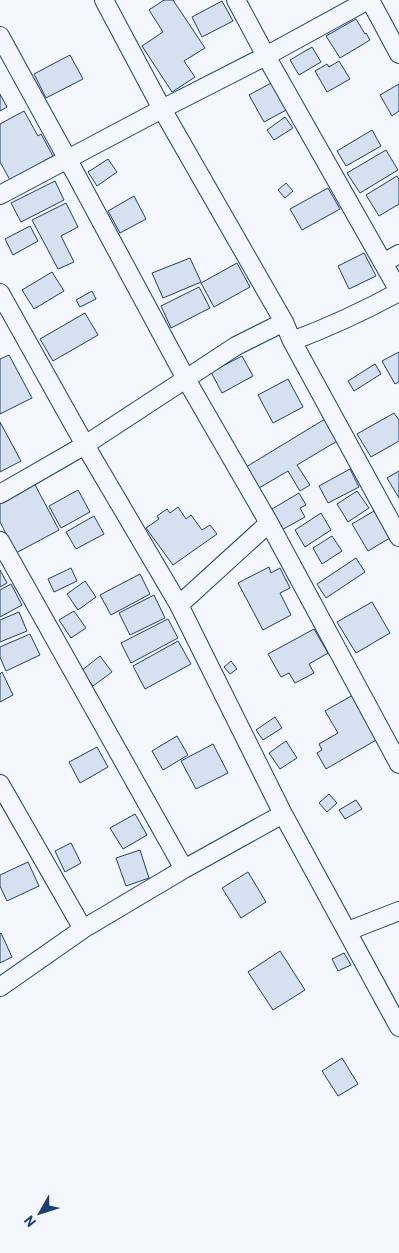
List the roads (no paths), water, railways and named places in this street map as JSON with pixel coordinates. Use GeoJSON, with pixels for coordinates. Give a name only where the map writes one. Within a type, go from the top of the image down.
{"type":"FeatureCollection","features":[{"type":"Feature","properties":{"kind":"street"},"geometry":{"type":"LineString","coordinates":[[104,0],[162,108],[284,322],[399,537]]}},
{"type":"Feature","properties":{"kind":"street"},"geometry":{"type":"LineString","coordinates":[[236,0],[399,292],[350,318],[292,340]]}},
{"type":"Feature","properties":{"kind":"street"},"geometry":{"type":"LineString","coordinates":[[0,194],[162,108],[266,56],[369,0],[399,54]]}},
{"type":"Feature","properties":{"kind":"street"},"geometry":{"type":"LineString","coordinates":[[0,36],[186,379],[269,523],[399,764]]}},
{"type":"Feature","properties":{"kind":"street"},"geometry":{"type":"LineString","coordinates":[[383,263],[399,254]]}},
{"type":"Feature","properties":{"kind":"street"},"geometry":{"type":"LineString","coordinates":[[0,293],[85,445],[179,604],[283,814],[399,1027]]}},
{"type":"Feature","properties":{"kind":"street"},"geometry":{"type":"LineString","coordinates":[[0,494],[85,445],[236,346],[284,322]]}},
{"type":"Feature","properties":{"kind":"street"},"geometry":{"type":"LineString","coordinates":[[179,604],[269,523]]}},
{"type":"Feature","properties":{"kind":"street"},"geometry":{"type":"LineString","coordinates":[[0,541],[184,869]]}},
{"type":"Feature","properties":{"kind":"street"},"geometry":{"type":"LineString","coordinates":[[0,784],[83,929]]}},
{"type":"Feature","properties":{"kind":"street"},"geometry":{"type":"LineString","coordinates":[[0,987],[83,929],[184,869],[283,814]]}},
{"type":"Feature","properties":{"kind":"street"},"geometry":{"type":"LineString","coordinates":[[348,931],[399,911]]}}]}
